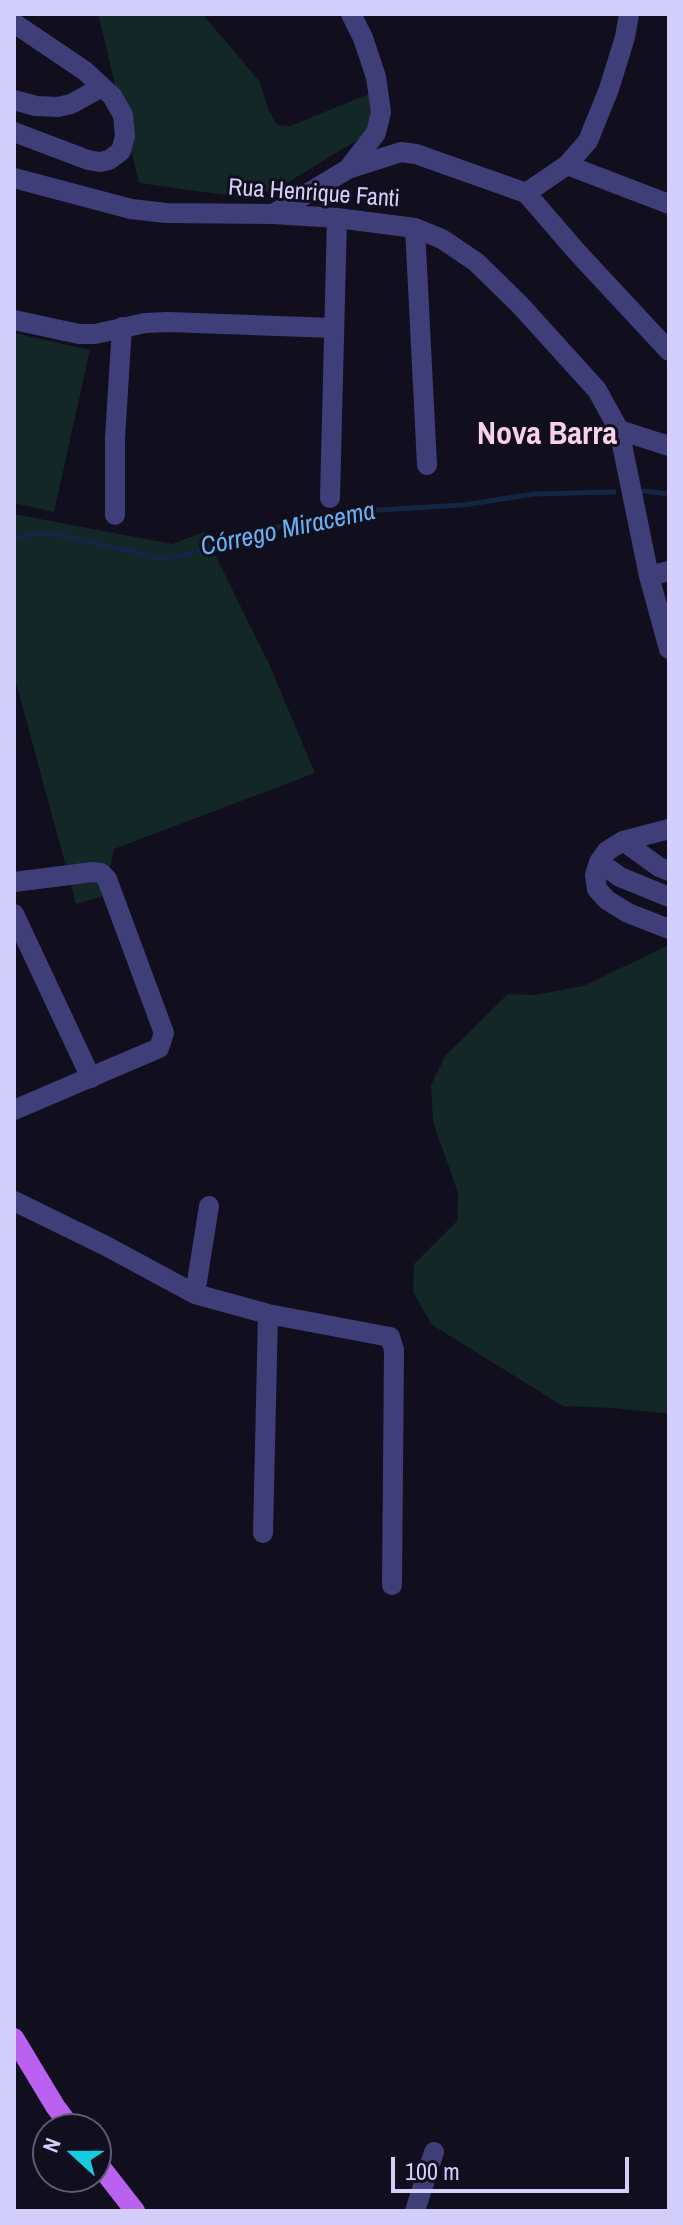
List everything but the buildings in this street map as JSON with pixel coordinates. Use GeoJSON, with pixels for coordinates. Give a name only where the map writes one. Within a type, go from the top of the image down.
{"type":"FeatureCollection","features":[{"type":"Feature","properties":{"kind":"main road"},"geometry":{"type":"LineString","coordinates":[[14,2038],[60,2113]]}},
{"type":"Feature","properties":{"kind":"main road"},"geometry":{"type":"LineString","coordinates":[[112,2186],[126,2208]]}},
{"type":"Feature","properties":{"kind":"street"},"geometry":{"type":"LineString","coordinates":[[348,169],[376,133],[381,112],[376,77],[351,14]]}},
{"type":"Feature","properties":{"kind":"street"},"geometry":{"type":"LineString","coordinates":[[526,193],[567,165],[588,141],[625,37],[629,14]]}},
{"type":"Feature","properties":{"kind":"street"},"geometry":{"type":"LineString","coordinates":[[14,23],[85,71],[112,96],[123,115],[125,136],[121,151],[109,160],[100,162],[14,132]]}},
{"type":"Feature","properties":{"kind":"street"},"geometry":{"type":"LineString","coordinates":[[14,100],[36,106],[58,107],[71,104],[102,87]]}},
{"type":"Feature","properties":{"kind":"street"},"geometry":{"type":"LineString","coordinates":[[273,214],[348,169],[401,152],[416,154],[526,193],[669,351]]}},
{"type":"Feature","properties":{"kind":"street"},"geometry":{"type":"LineString","coordinates":[[567,165],[669,204]]}},
{"type":"Feature","properties":{"kind":"street","name":"Rua Henrique Fanti"},"geometry":{"type":"LineString","coordinates":[[14,178],[131,209],[166,213],[337,218],[415,228],[442,239],[476,262],[520,305],[597,390],[619,430],[659,573],[669,649]]}},
{"type":"Feature","properties":{"kind":"street"},"geometry":{"type":"LineString","coordinates":[[330,498],[337,218]]}},
{"type":"Feature","properties":{"kind":"street"},"geometry":{"type":"LineString","coordinates":[[415,228],[427,465]]}},
{"type":"Feature","properties":{"kind":"street"},"geometry":{"type":"LineString","coordinates":[[14,320],[79,334],[168,322],[333,328]]}},
{"type":"Feature","properties":{"kind":"street"},"geometry":{"type":"LineString","coordinates":[[115,515],[115,438],[122,327]]}},
{"type":"Feature","properties":{"kind":"street"},"geometry":{"type":"LineString","coordinates":[[619,430],[669,446]]}},
{"type":"Feature","properties":{"kind":"street"},"geometry":{"type":"LineString","coordinates":[[669,829],[623,841],[607,851],[595,875],[597,889],[607,900],[628,913],[669,929]]}},
{"type":"Feature","properties":{"kind":"street"},"geometry":{"type":"LineString","coordinates":[[623,841],[669,871]]}},
{"type":"Feature","properties":{"kind":"street"},"geometry":{"type":"LineString","coordinates":[[599,862],[620,877],[669,897]]}},
{"type":"Feature","properties":{"kind":"street"},"geometry":{"type":"LineString","coordinates":[[14,882],[93,872],[101,873],[107,879],[164,1033],[159,1048],[14,1110]]}},
{"type":"Feature","properties":{"kind":"street"},"geometry":{"type":"LineString","coordinates":[[14,914],[91,1078]]}},
{"type":"Feature","properties":{"kind":"street"},"geometry":{"type":"LineString","coordinates":[[14,1201],[195,1294],[268,1314],[390,1337],[394,1350],[392,1585]]}},
{"type":"Feature","properties":{"kind":"street"},"geometry":{"type":"LineString","coordinates":[[195,1294],[209,1206]]}},
{"type":"Feature","properties":{"kind":"street"},"geometry":{"type":"LineString","coordinates":[[263,1533],[268,1314]]}},
{"type":"Feature","properties":{"kind":"street"},"geometry":{"type":"LineString","coordinates":[[415,2211],[434,2152]]}},
{"type":"Feature","properties":{"kind":"green space"},"geometry":{"type":"Polygon","coordinates":[[[98,14],[205,14],[260,82],[268,109],[277,125],[290,126],[371,93],[384,124],[275,190],[232,196],[139,183],[98,14]]]}},
{"type":"Feature","properties":{"kind":"green space"},"geometry":{"type":"Polygon","coordinates":[[[14,333],[90,350],[54,512],[14,503],[14,333]]]}},
{"type":"Feature","properties":{"kind":"green space"},"geometry":{"type":"Polygon","coordinates":[[[14,514],[172,544],[204,532],[269,664],[315,773],[114,849],[104,896],[76,904],[14,675],[14,514]]]}},
{"type":"Feature","properties":{"kind":"green space"},"geometry":{"type":"Polygon","coordinates":[[[669,945],[669,1414],[563,1406],[432,1325],[413,1292],[414,1264],[457,1221],[458,1193],[433,1122],[431,1085],[446,1055],[508,994],[535,995],[583,986],[669,945]]]}},
{"type":"Feature","properties":{"kind":"waterway","name":"Córrego Miracema"},"geometry":{"type":"LineString","coordinates":[[644,491],[669,494]]}},
{"type":"Feature","properties":{"kind":"waterway","name":"Córrego Miracema"},"geometry":{"type":"LineString","coordinates":[[14,538],[41,533],[65,536],[159,558],[182,556],[251,533],[345,512],[463,505],[534,494],[614,492]]}},
{"type":"Feature","properties":{"kind":"district","name":"Nova Barra"},"geometry":{"type":"Point","coordinates":[547,435]}}]}
